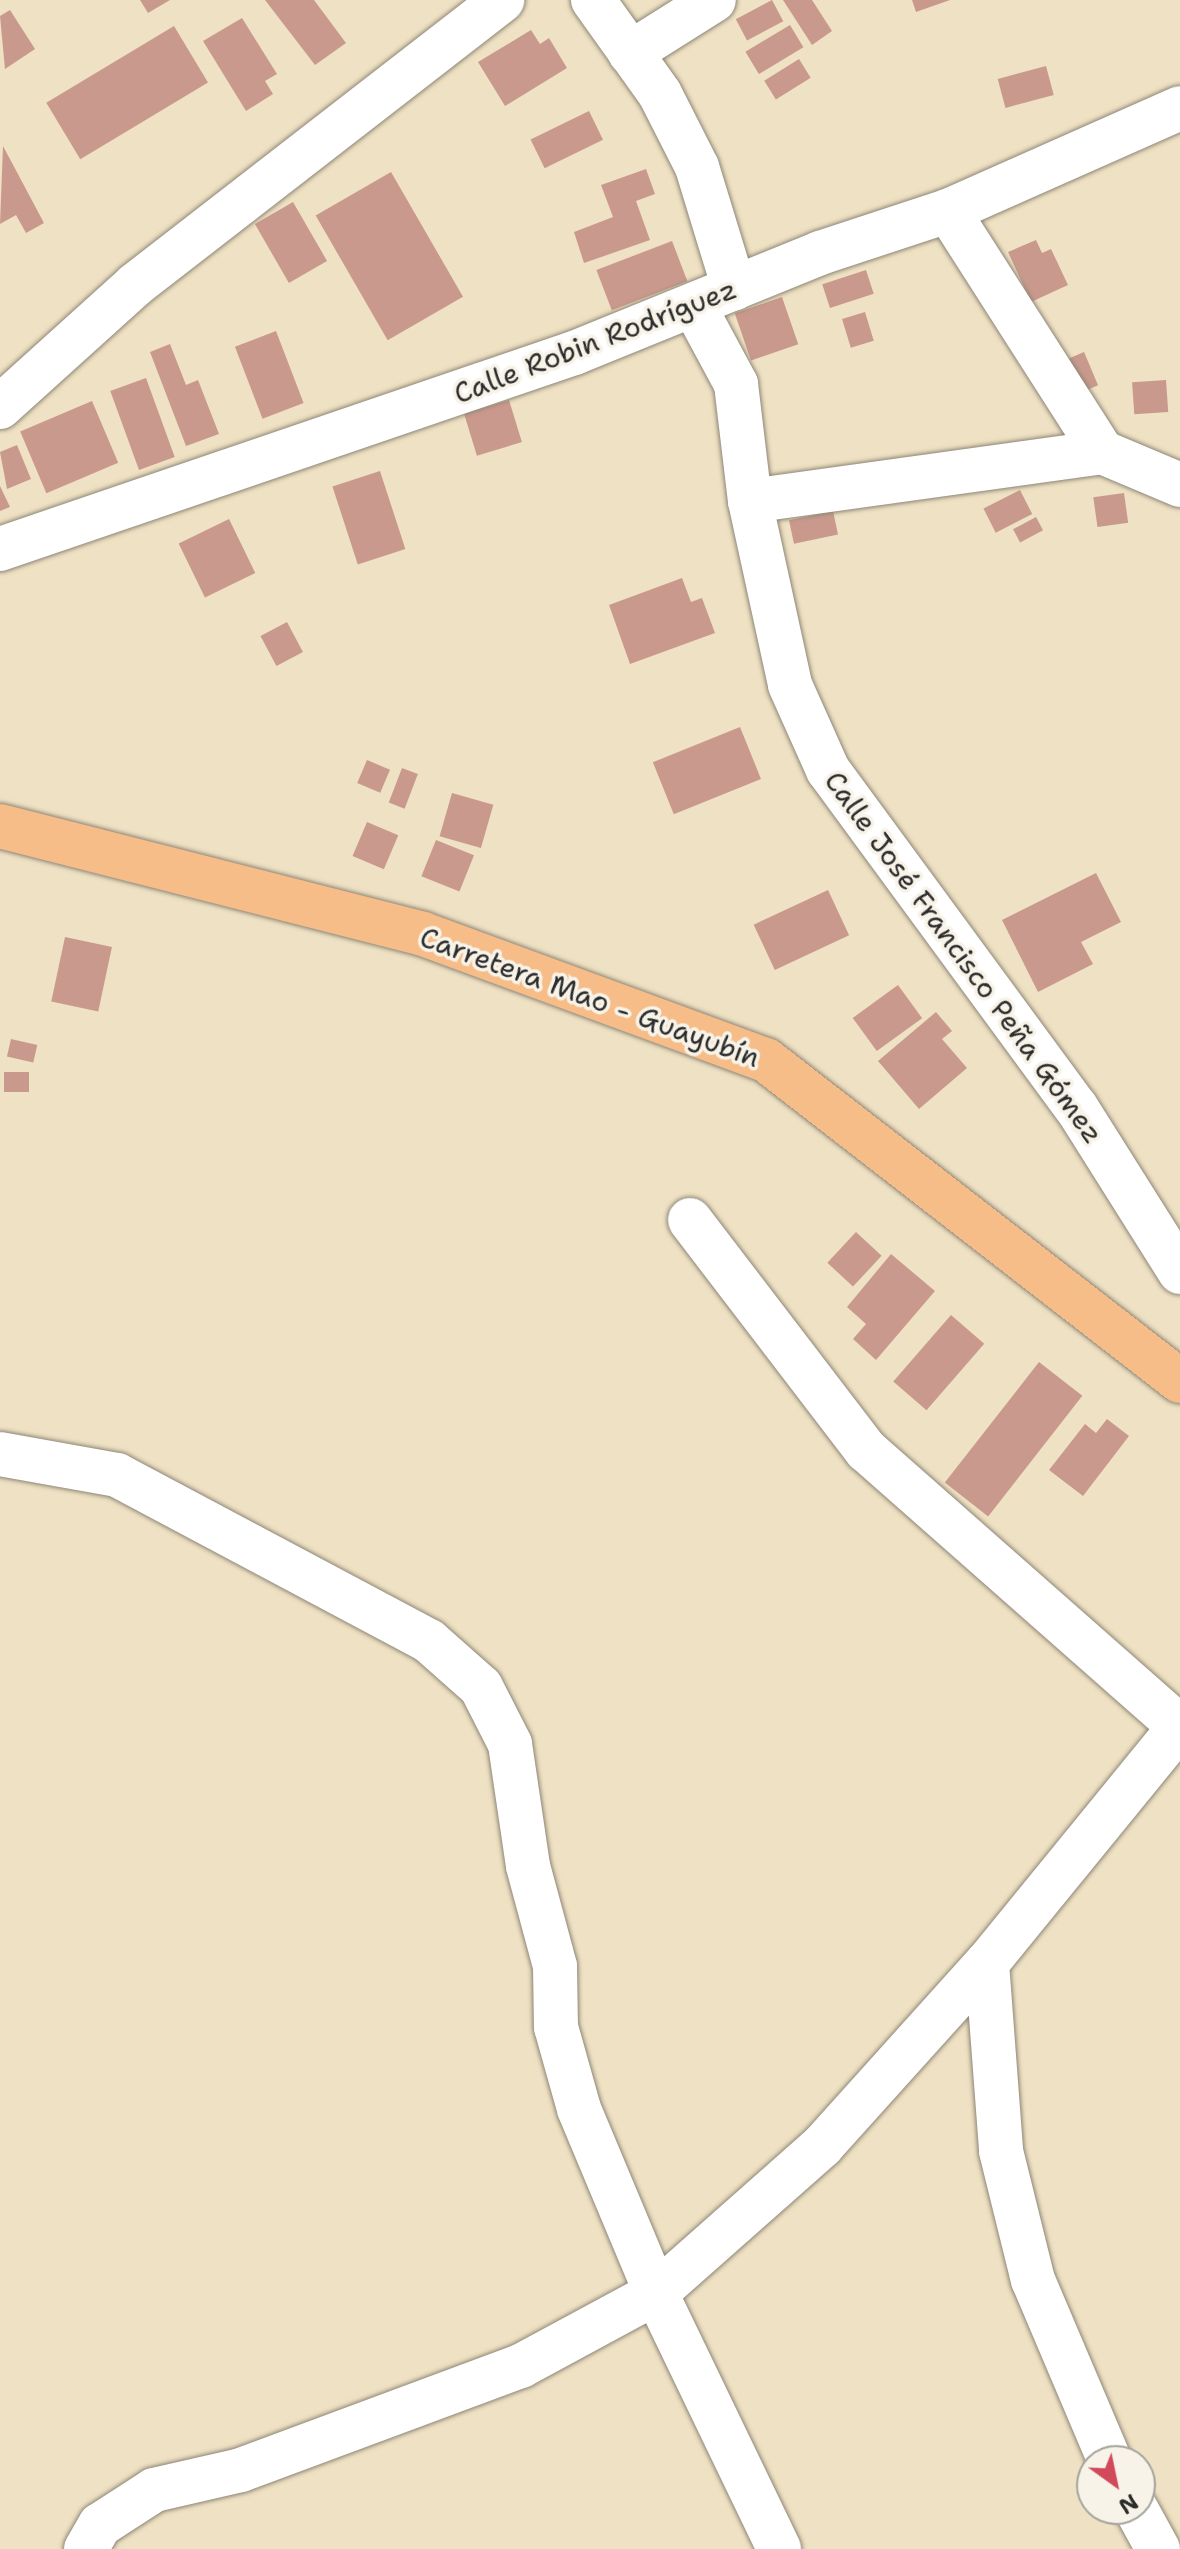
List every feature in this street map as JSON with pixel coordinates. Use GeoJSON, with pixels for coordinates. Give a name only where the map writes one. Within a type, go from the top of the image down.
{"type":"FeatureCollection","features":[{"type":"Feature","properties":{"kind":"main road","name":"Carretera Mao - Guayubín"},"geometry":{"type":"LineString","coordinates":[[0,826],[423,934],[766,1060],[1180,1381]]}},
{"type":"Feature","properties":{"kind":"street"},"geometry":{"type":"LineString","coordinates":[[0,407],[135,285],[503,0]]}},
{"type":"Feature","properties":{"kind":"street"},"geometry":{"type":"LineString","coordinates":[[593,0],[630,53],[697,167],[734,288]]}},
{"type":"Feature","properties":{"kind":"street"},"geometry":{"type":"LineString","coordinates":[[630,53],[714,0]]}},
{"type":"Feature","properties":{"kind":"street","name":"Calle Robin Rodríguez"},"geometry":{"type":"LineString","coordinates":[[0,549],[694,306],[734,288],[948,211],[1180,108]]}},
{"type":"Feature","properties":{"kind":"street"},"geometry":{"type":"LineString","coordinates":[[948,211],[1102,452]]}},
{"type":"Feature","properties":{"kind":"street","name":"Calle José Francisco Peña Gómez"},"geometry":{"type":"LineString","coordinates":[[694,306],[736,384],[750,501],[790,685],[828,770],[1076,1107],[1180,1272]]}},
{"type":"Feature","properties":{"kind":"street"},"geometry":{"type":"LineString","coordinates":[[750,501],[1102,452],[1180,485]]}},
{"type":"Feature","properties":{"kind":"street"},"geometry":{"type":"LineString","coordinates":[[86,2549],[100,2525],[154,2490],[241,2470],[521,2366],[656,2293],[822,2146],[987,1963],[1180,1726],[866,1450],[690,1220]]}},
{"type":"Feature","properties":{"kind":"street"},"geometry":{"type":"LineString","coordinates":[[0,1454],[117,1475],[429,1641],[481,1687],[510,1744],[525,1851],[555,1966],[556,2027],[579,2109],[656,2293],[779,2549]]}},
{"type":"Feature","properties":{"kind":"street"},"geometry":{"type":"LineString","coordinates":[[987,1963],[1004,2165],[1033,2280],[1103,2445]]}},
{"type":"Feature","properties":{"kind":"street"},"geometry":{"type":"LineString","coordinates":[[1145,2525],[1158,2549]]}},
{"type":"Feature","properties":{"kind":"building"},"geometry":{"type":"Polygon","coordinates":[[[140,0],[170,0],[148,13],[140,0]]]}},
{"type":"Feature","properties":{"kind":"building"},"geometry":{"type":"Polygon","coordinates":[[[265,0],[314,0],[346,43],[315,65],[265,0]]]}},
{"type":"Feature","properties":{"kind":"building"},"geometry":{"type":"Polygon","coordinates":[[[772,0],[783,21],[747,40],[736,19],[772,0]]]}},
{"type":"Feature","properties":{"kind":"building"},"geometry":{"type":"Polygon","coordinates":[[[783,0],[812,0],[832,31],[812,45],[783,0]]]}},
{"type":"Feature","properties":{"kind":"building"},"geometry":{"type":"Polygon","coordinates":[[[912,0],[950,0],[916,12],[912,0]]]}},
{"type":"Feature","properties":{"kind":"building"},"geometry":{"type":"Polygon","coordinates":[[[10,10],[35,49],[5,69],[0,16],[10,10]]]}},
{"type":"Feature","properties":{"kind":"building"},"geometry":{"type":"Polygon","coordinates":[[[242,18],[277,74],[265,81],[273,94],[246,111],[203,41],[242,18]]]}},
{"type":"Feature","properties":{"kind":"building"},"geometry":{"type":"Polygon","coordinates":[[[790,25],[803,47],[759,74],[745,52],[790,25]]]}},
{"type":"Feature","properties":{"kind":"building"},"geometry":{"type":"Polygon","coordinates":[[[174,26],[208,83],[80,159],[46,103],[174,26]]]}},
{"type":"Feature","properties":{"kind":"building"},"geometry":{"type":"Polygon","coordinates":[[[531,30],[540,44],[549,38],[567,68],[505,106],[478,62],[531,30]]]}},
{"type":"Feature","properties":{"kind":"building"},"geometry":{"type":"Polygon","coordinates":[[[799,59],[811,78],[776,99],[764,81],[799,59]]]}},
{"type":"Feature","properties":{"kind":"building"},"geometry":{"type":"Polygon","coordinates":[[[1046,66],[1054,95],[1005,108],[998,79],[1046,66]]]}},
{"type":"Feature","properties":{"kind":"building"},"geometry":{"type":"Polygon","coordinates":[[[589,111],[603,140],[545,168],[531,139],[589,111]]]}},
{"type":"Feature","properties":{"kind":"building"},"geometry":{"type":"Polygon","coordinates":[[[3,146],[44,223],[26,233],[16,215],[0,224],[3,146]]]}},
{"type":"Feature","properties":{"kind":"building"},"geometry":{"type":"Polygon","coordinates":[[[646,169],[655,194],[636,201],[650,240],[584,263],[574,232],[613,217],[601,185],[646,169]]]}},
{"type":"Feature","properties":{"kind":"building"},"geometry":{"type":"Polygon","coordinates":[[[391,172],[463,297],[388,340],[316,216],[391,172]]]}},
{"type":"Feature","properties":{"kind":"building"},"geometry":{"type":"Polygon","coordinates":[[[293,202],[327,261],[289,283],[255,224],[293,202]]]}},
{"type":"Feature","properties":{"kind":"building"},"geometry":{"type":"Polygon","coordinates":[[[1036,240],[1042,253],[1051,249],[1068,285],[1031,302],[1008,252],[1036,240]]]}},
{"type":"Feature","properties":{"kind":"building"},"geometry":{"type":"Polygon","coordinates":[[[672,241],[687,281],[612,310],[596,270],[672,241]]]}},
{"type":"Feature","properties":{"kind":"building"},"geometry":{"type":"Polygon","coordinates":[[[866,270],[874,294],[830,308],[822,284],[866,270]]]}},
{"type":"Feature","properties":{"kind":"building"},"geometry":{"type":"Polygon","coordinates":[[[782,297],[798,344],[751,361],[735,313],[782,297]]]}},
{"type":"Feature","properties":{"kind":"building"},"geometry":{"type":"Polygon","coordinates":[[[865,312],[874,341],[851,348],[842,319],[865,312]]]}},
{"type":"Feature","properties":{"kind":"building"},"geometry":{"type":"Polygon","coordinates":[[[276,331],[304,403],[263,419],[235,347],[276,331]]]}},
{"type":"Feature","properties":{"kind":"building"},"geometry":{"type":"Polygon","coordinates":[[[170,344],[186,385],[198,380],[219,434],[186,446],[150,352],[170,344]]]}},
{"type":"Feature","properties":{"kind":"building"},"geometry":{"type":"Polygon","coordinates":[[[1084,352],[1098,385],[1076,395],[1062,361],[1084,352]]]}},
{"type":"Feature","properties":{"kind":"building"},"geometry":{"type":"Polygon","coordinates":[[[146,378],[175,457],[139,470],[110,391],[146,378]]]}},
{"type":"Feature","properties":{"kind":"building"},"geometry":{"type":"Polygon","coordinates":[[[1166,380],[1168,412],[1134,414],[1132,382],[1166,380]]]}},
{"type":"Feature","properties":{"kind":"building"},"geometry":{"type":"Polygon","coordinates":[[[509,400],[522,442],[477,456],[464,414],[509,400]]]}},
{"type":"Feature","properties":{"kind":"building"},"geometry":{"type":"Polygon","coordinates":[[[92,401],[118,463],[46,493],[20,431],[92,401]]]}},
{"type":"Feature","properties":{"kind":"building"},"geometry":{"type":"Polygon","coordinates":[[[17,445],[31,479],[7,489],[0,452],[17,445]]]}},
{"type":"Feature","properties":{"kind":"building"},"geometry":{"type":"Polygon","coordinates":[[[380,471],[405,549],[358,564],[332,486],[380,471]]]}},
{"type":"Feature","properties":{"kind":"building"},"geometry":{"type":"Polygon","coordinates":[[[0,486],[10,507],[0,511],[0,486]]]}},
{"type":"Feature","properties":{"kind":"building"},"geometry":{"type":"Polygon","coordinates":[[[1020,490],[1032,514],[996,533],[983,509],[1020,490]]]}},
{"type":"Feature","properties":{"kind":"building"},"geometry":{"type":"Polygon","coordinates":[[[1124,493],[1128,523],[1097,527],[1093,497],[1124,493]]]}},
{"type":"Feature","properties":{"kind":"building"},"geometry":{"type":"Polygon","coordinates":[[[833,511],[838,534],[794,544],[789,520],[833,511]]]}},
{"type":"Feature","properties":{"kind":"building"},"geometry":{"type":"Polygon","coordinates":[[[1036,517],[1043,530],[1020,542],[1013,529],[1036,517]]]}},
{"type":"Feature","properties":{"kind":"building"},"geometry":{"type":"Polygon","coordinates":[[[229,519],[255,573],[205,597],[179,544],[229,519]]]}},
{"type":"Feature","properties":{"kind":"building"},"geometry":{"type":"Polygon","coordinates":[[[682,578],[691,602],[702,598],[715,633],[630,664],[609,605],[682,578]]]}},
{"type":"Feature","properties":{"kind":"building"},"geometry":{"type":"Polygon","coordinates":[[[287,622],[303,652],[276,666],[261,636],[287,622]]]}},
{"type":"Feature","properties":{"kind":"building"},"geometry":{"type":"Polygon","coordinates":[[[740,727],[761,779],[674,814],[653,762],[740,727]]]}},
{"type":"Feature","properties":{"kind":"building"},"geometry":{"type":"Polygon","coordinates":[[[367,760],[390,770],[380,793],[357,783],[367,760]]]}},
{"type":"Feature","properties":{"kind":"building"},"geometry":{"type":"Polygon","coordinates":[[[402,768],[418,774],[405,809],[389,803],[402,768]]]}},
{"type":"Feature","properties":{"kind":"building"},"geometry":{"type":"Polygon","coordinates":[[[452,793],[493,805],[481,848],[440,836],[452,793]]]}},
{"type":"Feature","properties":{"kind":"building"},"geometry":{"type":"Polygon","coordinates":[[[367,822],[398,835],[384,869],[353,856],[367,822]]]}},
{"type":"Feature","properties":{"kind":"building"},"geometry":{"type":"Polygon","coordinates":[[[436,840],[474,855],[459,892],[421,876],[436,840]]]}},
{"type":"Feature","properties":{"kind":"building"},"geometry":{"type":"Polygon","coordinates":[[[1096,873],[1121,922],[1081,942],[1093,964],[1038,992],[1002,920],[1096,873]]]}},
{"type":"Feature","properties":{"kind":"building"},"geometry":{"type":"Polygon","coordinates":[[[828,890],[849,935],[775,970],[754,925],[828,890]]]}},
{"type":"Feature","properties":{"kind":"building"},"geometry":{"type":"Polygon","coordinates":[[[65,937],[112,947],[98,1012],[51,1002],[65,937]]]}},
{"type":"Feature","properties":{"kind":"building"},"geometry":{"type":"Polygon","coordinates":[[[898,985],[922,1018],[877,1051],[853,1018],[898,985]]]}},
{"type":"Feature","properties":{"kind":"building"},"geometry":{"type":"Polygon","coordinates":[[[936,1012],[952,1031],[942,1039],[967,1068],[919,1109],[878,1061],[936,1012]]]}},
{"type":"Feature","properties":{"kind":"building"},"geometry":{"type":"Polygon","coordinates":[[[11,1039],[37,1045],[33,1063],[7,1057],[11,1039]]]}},
{"type":"Feature","properties":{"kind":"building"},"geometry":{"type":"Polygon","coordinates":[[[4,1072],[29,1072],[29,1092],[4,1092],[4,1072]]]}},
{"type":"Feature","properties":{"kind":"building"},"geometry":{"type":"Polygon","coordinates":[[[856,1232],[882,1256],[853,1287],[827,1263],[856,1232]]]}},
{"type":"Feature","properties":{"kind":"building"},"geometry":{"type":"Polygon","coordinates":[[[891,1254],[935,1291],[876,1360],[853,1339],[866,1324],[847,1307],[891,1254]]]}},
{"type":"Feature","properties":{"kind":"building"},"geometry":{"type":"Polygon","coordinates":[[[951,1315],[984,1344],[926,1410],[893,1381],[951,1315]]]}},
{"type":"Feature","properties":{"kind":"building"},"geometry":{"type":"Polygon","coordinates":[[[1039,1362],[1082,1396],[988,1516],[945,1483],[1039,1362]]]}},
{"type":"Feature","properties":{"kind":"building"},"geometry":{"type":"Polygon","coordinates":[[[1107,1419],[1129,1436],[1083,1496],[1049,1470],[1085,1424],[1096,1433],[1107,1419]]]}}]}
